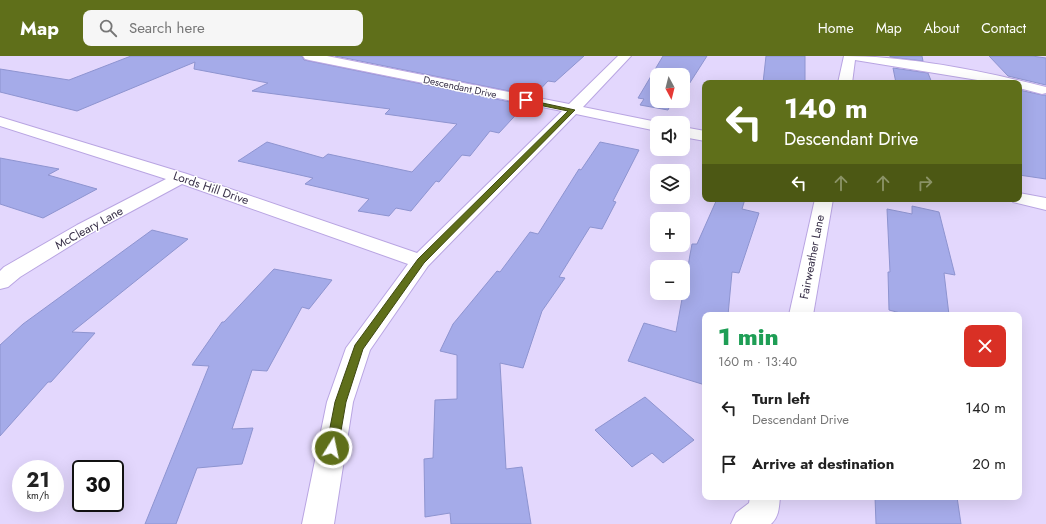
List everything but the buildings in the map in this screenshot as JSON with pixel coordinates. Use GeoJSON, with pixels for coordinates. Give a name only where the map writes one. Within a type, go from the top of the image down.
{"type":"FeatureCollection","features":[{"type":"Feature","properties":{"kind":"street","name":"Descendant Drive"},"geometry":{"type":"LineString","coordinates":[[309,56],[650,125]]}},
{"type":"Feature","properties":{"kind":"street"},"geometry":{"type":"LineString","coordinates":[[318,524],[340,402],[358,348],[421,261],[625,56]]}},
{"type":"Feature","properties":{"kind":"street"},"geometry":{"type":"LineString","coordinates":[[846,80],[850,56],[978,74],[1002,80]]}},
{"type":"Feature","properties":{"kind":"street"},"geometry":{"type":"LineString","coordinates":[[1022,85],[1042,90]]}},
{"type":"Feature","properties":{"kind":"street","name":"Lords Hill Drive"},"geometry":{"type":"LineString","coordinates":[[0,120],[181,178],[421,261]]}},
{"type":"Feature","properties":{"kind":"street"},"geometry":{"type":"LineString","coordinates":[[690,133],[702,135]]}},
{"type":"Feature","properties":{"kind":"street","name":"McCleary Lane"},"geometry":{"type":"LineString","coordinates":[[0,282],[12,272],[84,229],[181,178]]}},
{"type":"Feature","properties":{"kind":"street"},"geometry":{"type":"LineString","coordinates":[[1022,199],[1046,204]]}},
{"type":"Feature","properties":{"kind":"street","name":"Fairweather Lane"},"geometry":{"type":"LineString","coordinates":[[802,312],[823,202]]}},
{"type":"Feature","properties":{"kind":"street"},"geometry":{"type":"LineString","coordinates":[[747,524],[762,511],[764,500]]}},
{"type":"Feature","properties":{"kind":"route"},"geometry":{"type":"LineString","coordinates":[[332,448],[340,402],[358,348],[421,261],[572,110],[526,100]]}}]}
